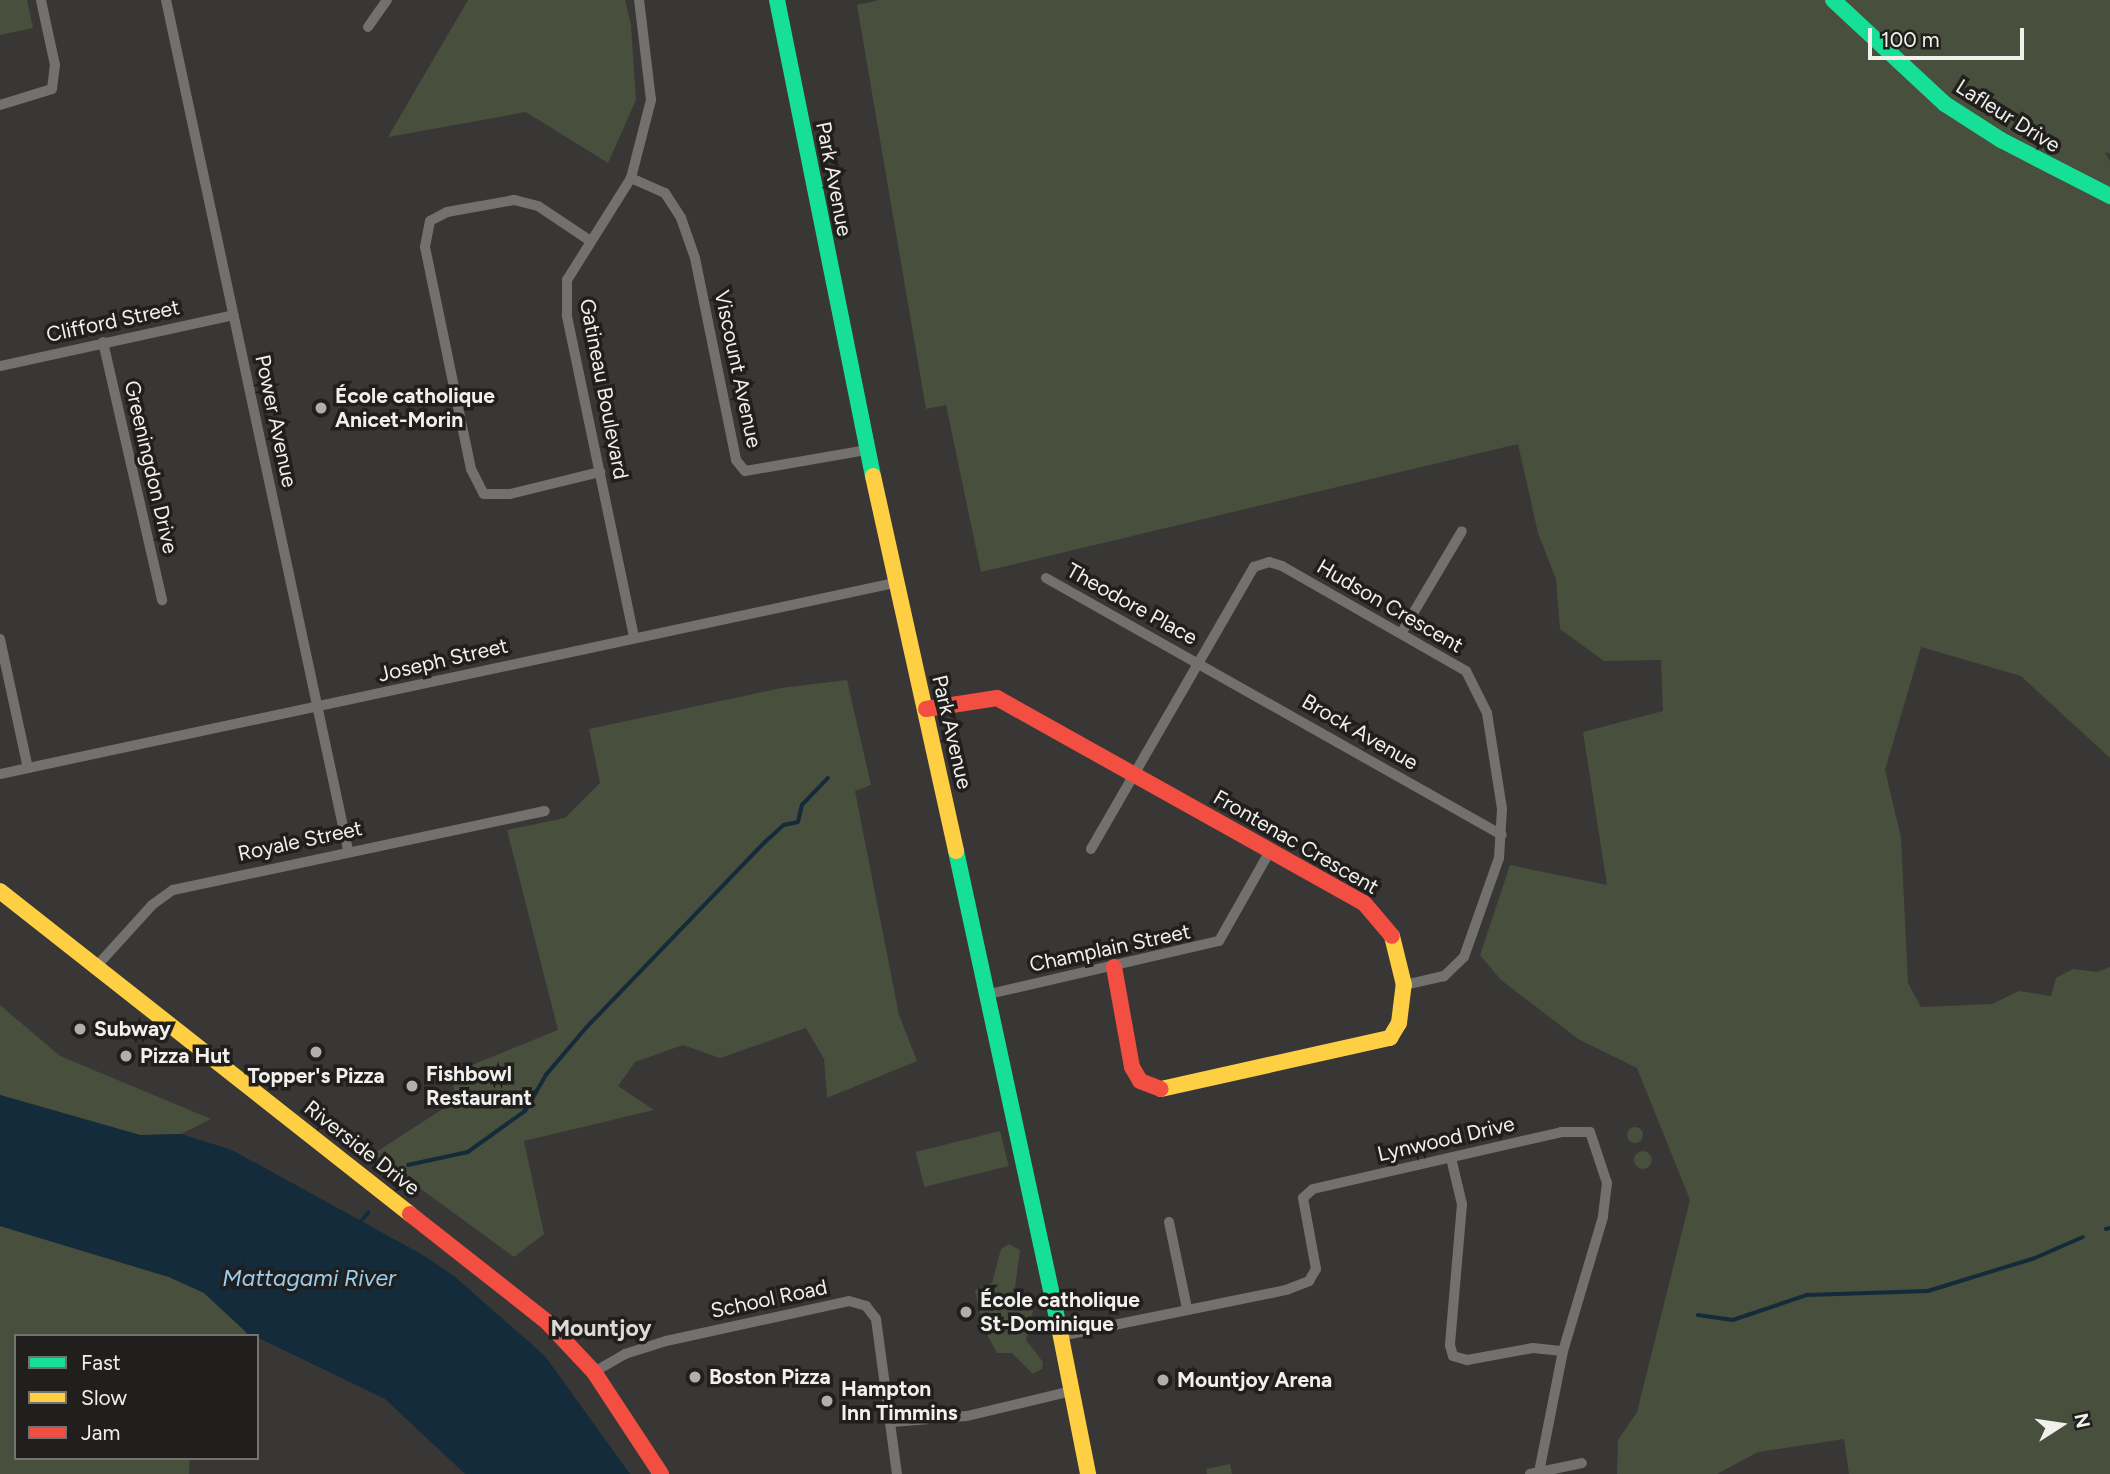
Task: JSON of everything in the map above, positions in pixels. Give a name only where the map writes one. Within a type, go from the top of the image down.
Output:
[{"type":"street","points":[[0,105],[52,89],[55,65],[41,0]]},
{"type":"street","name":"Power Avenue","points":[[166,0],[348,850]]},
{"type":"street","points":[[368,27],[387,0]]},
{"type":"street","name":"Gatineau Boulevard","points":[[634,637],[567,315],[567,279],[589,240],[631,178],[651,100],[639,0]]},
{"type":"street","name":"Park Avenue","points":[[777,0],[895,583],[926,709],[989,994],[1088,1474]]},
{"type":"street","name":"Lafleur Drive","points":[[1833,0],[1945,104],[2001,141],[2110,196]]},
{"type":"street","name":"Viscount Avenue","points":[[631,178],[665,193],[681,218],[695,258],[736,460],[746,471],[867,450]]},
{"type":"street","points":[[589,240],[538,206],[514,200],[447,212],[430,221],[425,247],[471,469],[484,494],[510,494],[600,472]]},
{"type":"street","name":"Clifford Street","points":[[0,366],[234,315]]},
{"type":"street","name":"Greeningdon Drive","points":[[103,342],[162,600]]},
{"type":"street","points":[[1402,632],[1462,531]]},
{"type":"street","name":"Hudson Crescent","points":[[1091,849],[1254,567],[1269,562],[1402,632],[1465,671],[1476,685],[1487,713],[1499,781],[1502,835],[1499,858],[1464,957],[1444,975],[1404,985]]},
{"type":"street","name":"Theodore Place","points":[[1046,578],[1200,663]]},
{"type":"street","name":"Joseph Street","points":[[0,774],[895,583]]},
{"type":"street","points":[[0,639],[28,768]]},
{"type":"street","name":"Brock Avenue","points":[[1200,663],[1502,835]]},
{"type":"street","name":"Frontenac Crescent","points":[[926,709],[997,698],[1136,773],[1380,915],[1391,933],[1404,985],[1399,1023],[1390,1038],[1160,1088],[1140,1081],[1132,1067],[1114,967]]},
{"type":"street","name":"Royale Street","points":[[94,969],[152,905],[173,890],[348,850],[545,811]]},
{"type":"street","name":"Champlain Street","points":[[989,994],[1219,941],[1270,852]]},
{"type":"street","name":"Riverside Drive","points":[[0,891],[94,969],[547,1322],[594,1372],[661,1474]]},
{"type":"street","name":"Lynwood Drive","points":[[1060,1336],[1187,1308],[1286,1290],[1309,1280],[1316,1269],[1303,1198],[1313,1189],[1561,1132],[1590,1132],[1597,1140],[1606,1183],[1603,1217],[1563,1351],[1535,1473]]},
{"type":"street","points":[[1451,1158],[1462,1204],[1450,1345],[1453,1356],[1467,1360],[1533,1348],[1563,1351]]},
{"type":"street","points":[[1170,1222],[1187,1308]]},
{"type":"street","name":"School Road","points":[[594,1372],[625,1354],[666,1341],[849,1301],[866,1306],[876,1319],[897,1474]]},
{"type":"street","points":[[892,1422],[967,1416],[1072,1391]]},
{"type":"street","points":[[1535,1473],[1582,1463]]},
{"type":"green space","points":[[0,0],[27,0],[33,28],[0,35]]},
{"type":"green space","points":[[468,0],[625,0],[631,25],[636,100],[608,163],[526,112],[388,137]]},
{"type":"green space","points":[[879,0],[2110,0],[2110,154],[2105,152],[2110,161],[2110,758],[2021,676],[1921,647],[1885,770],[1901,838],[1908,983],[1921,1007],[1992,1004],[2019,991],[2051,996],[2056,978],[2073,969],[2097,972],[2110,967],[2110,1474],[1849,1474],[1844,1439],[1758,1452],[1717,1474],[1617,1474],[1618,1440],[1637,1412],[1690,1200],[1637,1068],[1578,1039],[1501,980],[1480,955],[1510,865],[1607,885],[1583,732],[1663,711],[1661,660],[1604,661],[1560,629],[1556,579],[1538,533],[1518,444],[981,572],[946,405],[926,409],[857,5]]},
{"type":"green space","points":[[847,680],[871,785],[855,791],[899,1015],[917,1061],[827,1098],[824,1059],[806,1028],[720,1058],[683,1045],[635,1062],[618,1086],[654,1110],[524,1141],[544,1234],[514,1257],[373,1154],[455,1101],[452,1073],[558,1030],[507,830],[565,818],[600,783],[589,729],[781,688]]},
{"type":"green space","points":[[0,1005],[60,1056],[211,1119],[181,1134],[140,1135],[0,1095]]},
{"type":"green space","points":[[1632,1127],[1638,1127],[1643,1135],[1641,1141],[1632,1143],[1627,1138],[1627,1132]]},
{"type":"green space","points":[[1000,1131],[1009,1166],[924,1187],[916,1152]]},
{"type":"green space","points":[[1643,1151],[1649,1154],[1652,1160],[1649,1166],[1643,1169],[1637,1166],[1634,1160],[1637,1154]]},
{"type":"green space","points":[[0,1226],[169,1277],[204,1293],[246,1332],[14,1334],[14,1460],[190,1460],[189,1474],[0,1474]]},
{"type":"green space","points":[[1009,1244],[1020,1250],[1015,1287],[1033,1311],[1026,1340],[1043,1362],[1042,1369],[1033,1374],[1012,1353],[997,1353],[983,1327],[975,1290],[992,1283],[1001,1249]]},
{"type":"green space","points":[[1230,1464],[1232,1474],[1207,1474],[1206,1469]]},
{"type":"water","name":"Mattagami River","points":[[0,1095],[140,1135],[181,1134],[232,1150],[423,1255],[454,1276],[545,1356],[630,1474],[465,1474],[385,1399],[259,1338],[259,1334],[246,1332],[204,1293],[169,1277],[0,1226]]},
{"type":"waterway","points":[[408,1165],[468,1152],[525,1111],[546,1075],[586,1028],[765,842],[784,825],[798,822],[802,805],[828,778]]},
{"type":"waterway","points":[[358,1225],[368,1213]]},
{"type":"waterway","points":[[2106,1229],[2110,1228]]},
{"type":"waterway","points":[[1698,1315],[1733,1320],[1807,1295],[1928,1291],[2035,1258],[2083,1237]]},
{"type":"traffic: fast","points":[[777,0],[873,476]]},
{"type":"traffic: fast","points":[[1833,0],[1945,104],[2001,140],[2110,196]]},
{"type":"traffic: fast","points":[[956,851],[1058,1322]]},
{"type":"traffic: slow","points":[[873,476],[956,851]]},
{"type":"traffic: slow","points":[[0,891],[410,1214]]},
{"type":"traffic: slow","points":[[1161,1089],[1390,1038],[1399,1023],[1404,985],[1392,936]]},
{"type":"traffic: slow","points":[[1058,1322],[1088,1474]]},
{"type":"traffic: jam","points":[[926,709],[997,698],[1364,903],[1392,936]]},
{"type":"traffic: jam","points":[[1114,967],[1132,1067],[1140,1081],[1161,1089]]},
{"type":"traffic: jam","points":[[410,1214],[547,1322],[594,1372],[661,1474]]},
{"type":"place","name":"École catholique Anicet-Morin","points":[[321,408]]},
{"type":"place","name":"Subway","points":[[80,1029]]},
{"type":"place","name":"Topper's Pizza","points":[[316,1052]]},
{"type":"place","name":"Pizza Hut","points":[[126,1056]]},
{"type":"place","name":"Fishbowl Restaurant","points":[[412,1086]]},
{"type":"place","name":"École catholique St-Dominique","points":[[966,1312]]},
{"type":"place","name":"Boston Pizza","points":[[695,1377]]},
{"type":"place","name":"Mountjoy Arena","points":[[1163,1380]]},
{"type":"place","name":"Hampton Inn Timmins","points":[[827,1401]]},
{"type":"district","name":"Mountjoy","points":[[601,1328]]}]
